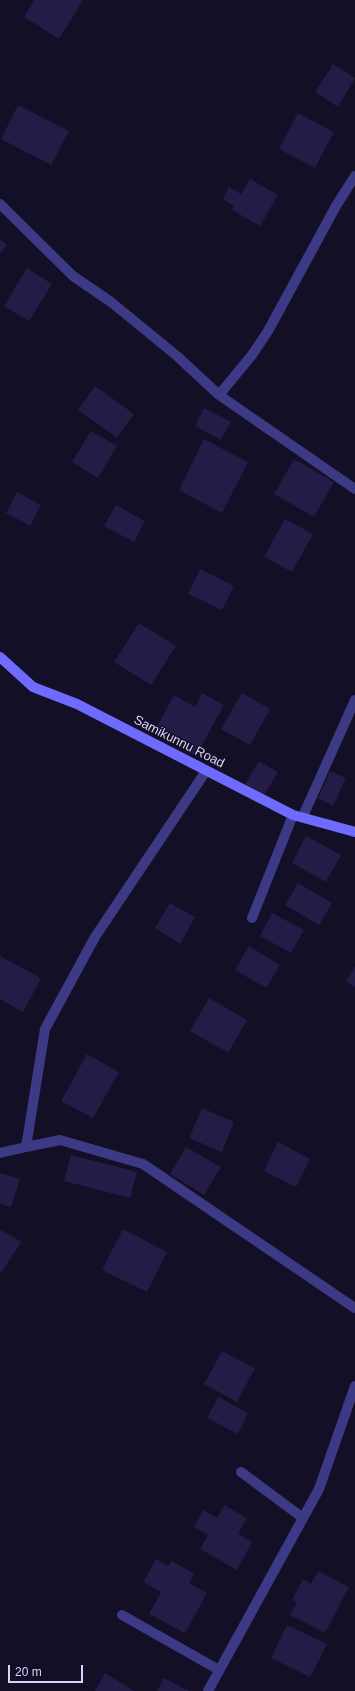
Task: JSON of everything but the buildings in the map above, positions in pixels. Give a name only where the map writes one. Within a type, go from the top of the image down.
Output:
[{"type":"main road","name":"Samikunnu Road","points":[[0,657],[33,687],[77,704],[206,771],[298,816],[355,832]]},
{"type":"street","points":[[219,395],[252,355],[268,331],[336,206],[355,176]]},
{"type":"street","points":[[0,204],[73,276],[111,302],[177,356],[219,395],[355,489]]},
{"type":"street","points":[[252,918],[298,816],[355,700]]},
{"type":"street","points":[[26,1147],[45,1028],[94,937],[206,771]]},
{"type":"street","points":[[0,1153],[60,1140],[144,1164],[355,1308]]},
{"type":"street","points":[[208,1691],[319,1489],[355,1386]]},
{"type":"street","points":[[242,1472],[303,1518]]},
{"type":"street","points":[[122,1615],[219,1670]]}]
